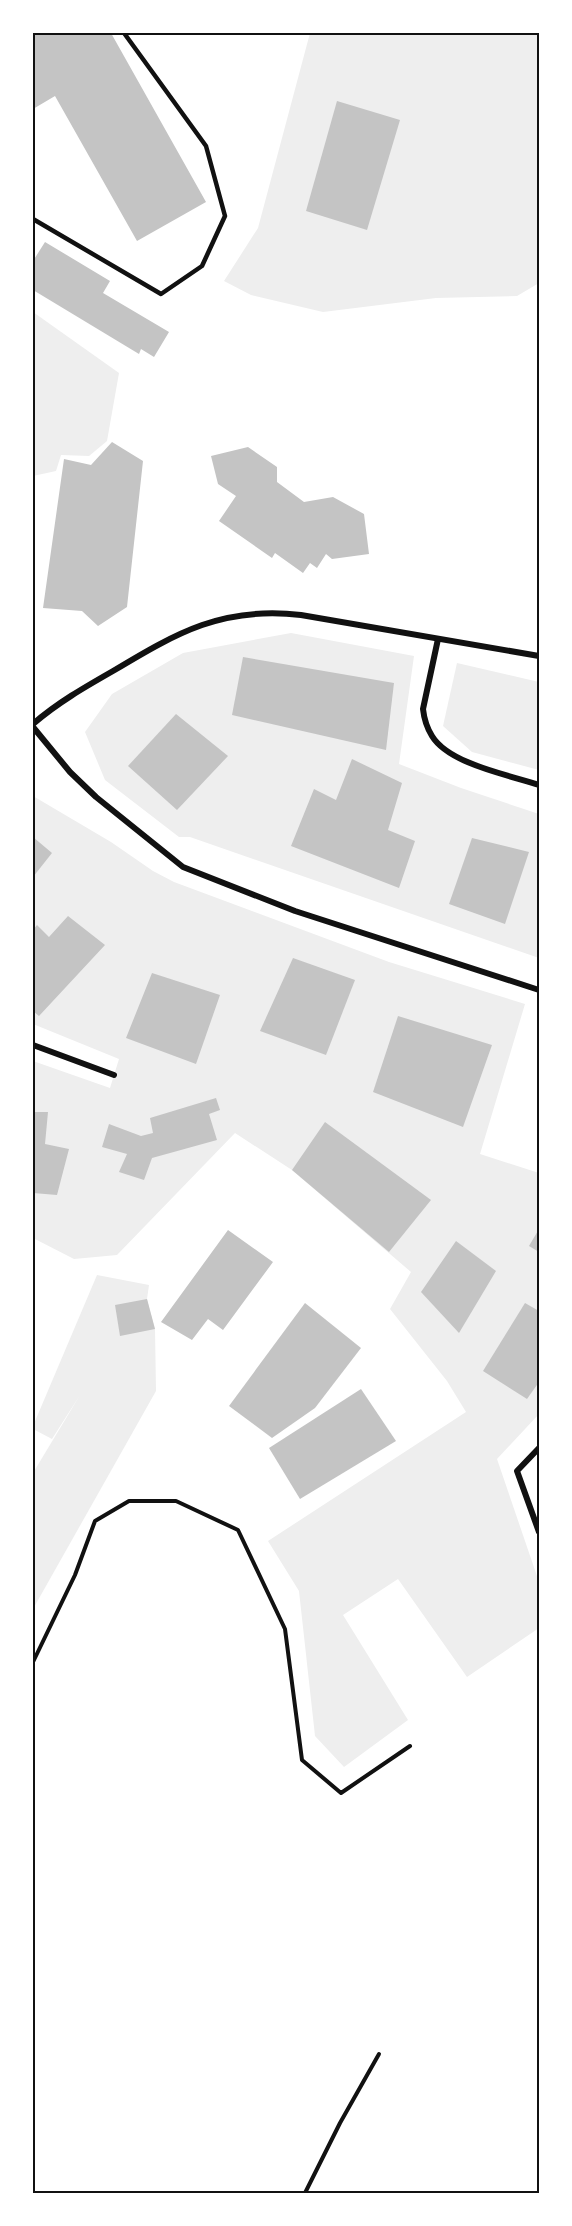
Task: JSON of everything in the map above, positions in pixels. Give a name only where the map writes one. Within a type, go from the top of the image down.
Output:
[{"type":"street","points":[[539,656],[288,614],[222,618],[196,626],[158,644],[72,695],[33,726],[65,766],[96,797],[183,867],[295,911],[539,990]]},
{"type":"street","points":[[438,639],[423,709],[432,737],[462,759],[539,784]]},
{"type":"street","points":[[33,1045],[114,1075]]},
{"type":"street","points":[[539,1448],[517,1470],[539,1532]]},
{"type":"lane","points":[[33,219],[161,294],[202,267],[225,216],[206,146],[124,33]]},
{"type":"path","points":[[33,1662],[75,1575],[95,1521],[129,1501],[176,1501],[238,1530],[285,1629],[302,1760],[341,1793],[410,1746]]},
{"type":"path","points":[[306,2193],[340,2123],[379,2054]]},
{"type":"shaded area","points":[[310,33],[539,33],[539,283],[517,296],[436,298],[323,312],[251,295],[224,281],[258,228]]},
{"type":"shaded area","points":[[33,312],[119,373],[107,441],[89,456],[61,455],[56,471],[33,476]]},
{"type":"shaded area","points":[[291,633],[414,656],[399,764],[539,814],[539,958],[190,837],[179,837],[105,780],[85,732],[112,694],[183,653]]},
{"type":"shaded area","points":[[457,663],[539,682],[539,770],[472,752],[443,726]]},
{"type":"shaded area","points":[[33,796],[174,882],[389,962],[525,1004],[480,1154],[539,1173],[539,1414],[497,1459],[539,1582],[539,1628],[467,1677],[398,1579],[343,1615],[408,1720],[344,1767],[315,1736],[299,1591],[268,1541],[466,1412],[447,1381],[390,1309],[411,1272],[292,1170],[235,1133],[117,1255],[74,1259],[33,1238],[33,1061],[110,1088],[119,1059],[33,1024]]},
{"type":"shaded area","points":[[97,1275],[149,1285],[147,1299],[155,1329],[156,1391],[33,1609],[33,1473],[80,1395],[52,1439],[33,1429],[33,1426]]},
{"type":"building","points":[[33,33],[111,33],[206,202],[137,241],[55,96],[33,109]]},
{"type":"building","points":[[337,101],[400,120],[367,230],[306,211]]},
{"type":"building","points":[[45,242],[110,281],[103,293],[169,332],[154,357],[141,349],[139,354],[33,290],[33,261]]},
{"type":"building","points":[[112,442],[143,461],[127,607],[98,626],[82,611],[43,608],[64,459],[91,465]]},
{"type":"building","points":[[248,447],[277,467],[277,482],[304,502],[333,497],[364,514],[369,554],[332,559],[326,554],[317,568],[310,563],[303,573],[275,553],[272,558],[219,521],[236,496],[218,484],[211,456]]},
{"type":"building","points":[[243,657],[394,683],[386,750],[232,715]]},
{"type":"building","points":[[176,714],[228,756],[177,810],[128,766]]},
{"type":"building","points":[[352,759],[402,783],[388,830],[415,841],[399,888],[291,846],[314,789],[336,800]]},
{"type":"building","points":[[33,837],[52,853],[33,877]]},
{"type":"building","points":[[472,838],[529,852],[505,924],[449,904]]},
{"type":"building","points":[[68,916],[105,945],[39,1016],[33,1011],[33,930],[37,925],[49,937]]},
{"type":"building","points":[[293,958],[355,980],[326,1055],[260,1031]]},
{"type":"building","points":[[152,973],[220,995],[196,1064],[126,1038]]},
{"type":"building","points":[[398,1016],[492,1045],[463,1127],[373,1092]]},
{"type":"building","points":[[216,1098],[220,1110],[209,1114],[217,1140],[152,1158],[144,1180],[119,1172],[127,1154],[102,1147],[109,1124],[141,1136],[153,1133],[150,1118]]},
{"type":"building","points":[[33,1112],[48,1112],[45,1144],[69,1149],[57,1195],[33,1193]]},
{"type":"building","points":[[325,1122],[431,1200],[389,1252],[292,1170]]},
{"type":"building","points":[[539,1229],[539,1252],[529,1246]]},
{"type":"building","points":[[228,1230],[273,1262],[223,1330],[208,1319],[192,1340],[161,1322]]},
{"type":"building","points":[[456,1241],[496,1271],[459,1333],[421,1292]]},
{"type":"building","points":[[147,1299],[155,1329],[120,1336],[115,1305]]},
{"type":"building","points":[[305,1303],[361,1348],[315,1408],[272,1438],[229,1406]]},
{"type":"building","points":[[525,1303],[539,1311],[539,1382],[527,1399],[483,1371]]},
{"type":"building","points":[[361,1389],[396,1441],[300,1499],[269,1448]]}]
